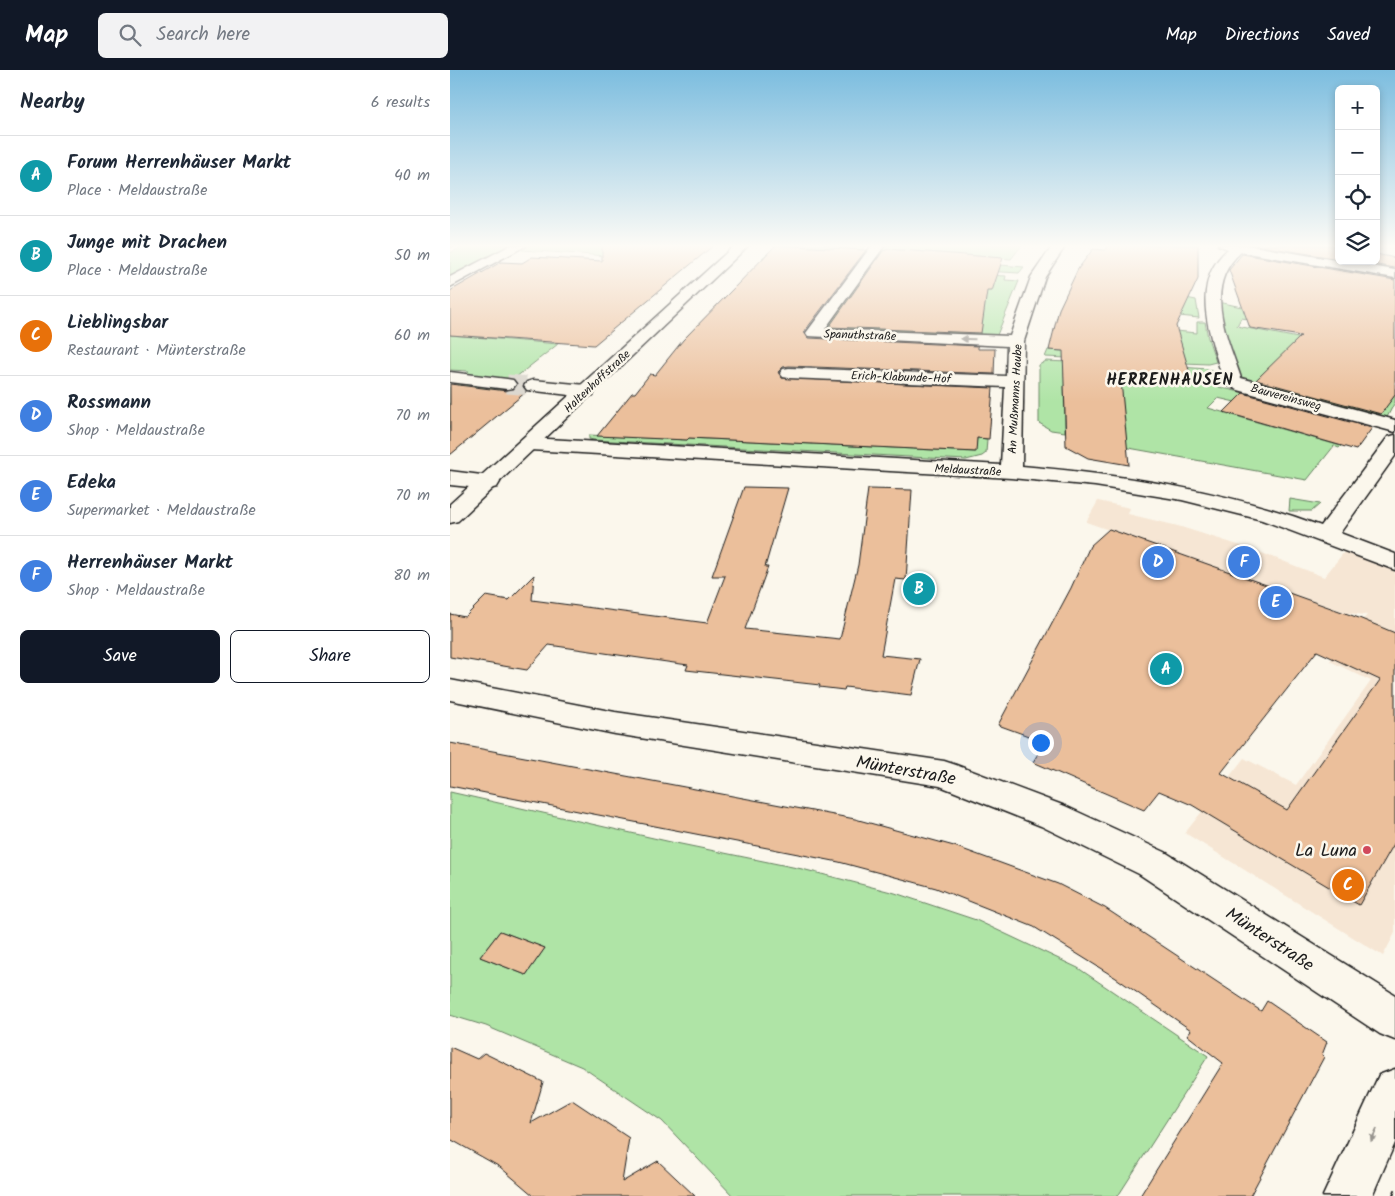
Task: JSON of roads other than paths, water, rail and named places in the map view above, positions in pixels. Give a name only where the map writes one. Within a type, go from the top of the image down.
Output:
[{"type":"street","name":"Haltenhoffstraße","points":[[450,516],[530,444],[685,298]]},
{"type":"street","name":"Spanuthstraße","points":[[839,298],[814,333],[1016,342]]},
{"type":"street","name":"An Mußmanns Haube","points":[[1011,472],[1016,342],[1031,298]]},
{"type":"street","name":"Bauvereinsweg","points":[[1212,298],[1212,305],[1233,381],[1244,386],[1395,426]]},
{"type":"street","name":"Erich-Klabunde-Hof","points":[[788,373],[1014,382]]},
{"type":"street","points":[[450,377],[507,384]]},
{"type":"street","points":[[533,386],[586,391]]},
{"type":"street","points":[[1326,536],[1395,441]]},
{"type":"street","name":"Meldaustraße","points":[[530,444],[1011,472],[1095,479],[1182,493],[1270,515],[1395,563]]},
{"type":"street","points":[[450,478],[488,482]]},
{"type":"street","name":"Münterstraße","points":[[450,690],[615,723],[944,774],[966,781],[1053,816],[1152,863],[1395,1019]]},
{"type":"street","points":[[1347,1196],[1395,1091]]},
{"type":"tunnel","points":[[507,384],[533,386]]},
{"type":"tram line","points":[[1393,1196],[1395,1190]]},
{"type":"place","name":"Rossmann","points":[[1158,562]]},
{"type":"place","name":"Herrenhäuser Markt","points":[[1244,562]]},
{"type":"place","name":"Junge mit Drachen","points":[[919,589]]},
{"type":"place","name":"Edeka","points":[[1276,602]]},
{"type":"place","name":"Forum Herrenhäuser Markt","points":[[1166,669]]},
{"type":"place","name":"La Luna","points":[[1367,850]]},
{"type":"place","name":"Lieblingsbar","points":[[1348,885]]},
{"type":"district","name":"HERRENHAUSEN","points":[[1170,379]]}]
